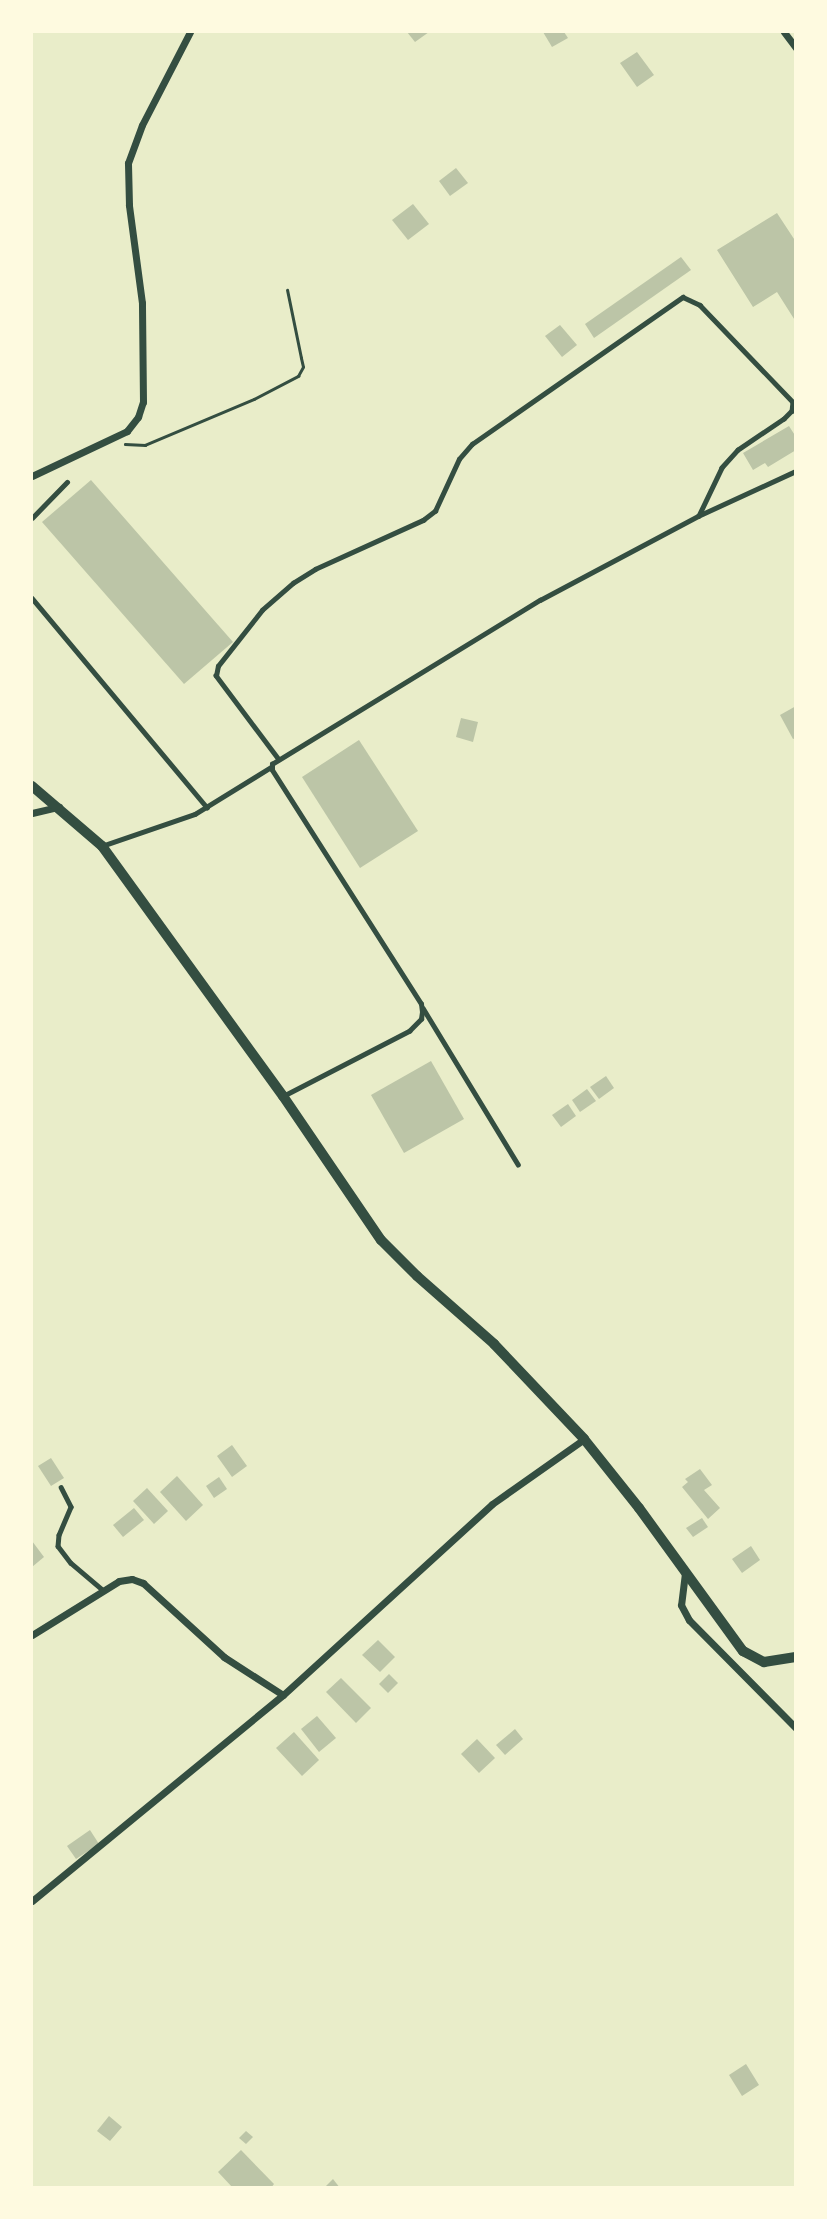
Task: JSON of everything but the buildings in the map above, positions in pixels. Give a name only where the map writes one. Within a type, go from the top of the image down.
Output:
[{"type":"street","points":[[32,476],[134,424],[143,402],[142,303],[129,205],[128,163],[142,125],[190,32]]},
{"type":"street","points":[[784,32],[796,48]]},
{"type":"street","points":[[32,786],[60,807],[102,846],[283,1096],[381,1240],[417,1276],[494,1344],[584,1440],[639,1508],[743,1651],[764,1662],[788,1661],[796,1657]]},
{"type":"street","points":[[32,813],[60,807]]},
{"type":"street","points":[[32,1901],[283,1695],[492,1504],[584,1440]]},
{"type":"street","points":[[685,1573],[681,1605],[689,1620],[796,1728]]},
{"type":"street","points":[[32,1635],[119,1581],[132,1579],[143,1583],[224,1657],[283,1695]]},
{"type":"lane","points":[[278,759],[216,676],[218,666],[262,610],[293,583],[315,569],[424,520],[435,511],[459,459],[472,444],[684,297],[700,305],[793,402],[792,411],[785,419],[738,450],[722,468],[698,516]]},
{"type":"lane","points":[[102,846],[150,832],[207,807],[271,767],[278,759],[540,600],[698,516],[796,471]]},
{"type":"lane","points":[[32,519],[67,482]]},
{"type":"lane","points":[[32,598],[207,807]]},
{"type":"lane","points":[[271,767],[421,1004],[518,1164]]},
{"type":"lane","points":[[283,1096],[409,1031],[421,1019],[421,1004]]},
{"type":"lane","points":[[61,1487],[71,1507],[59,1535],[58,1546],[71,1563],[104,1591]]},
{"type":"path","points":[[105,441],[145,445],[254,399],[298,376],[303,367],[302,358],[287,290]]}]
